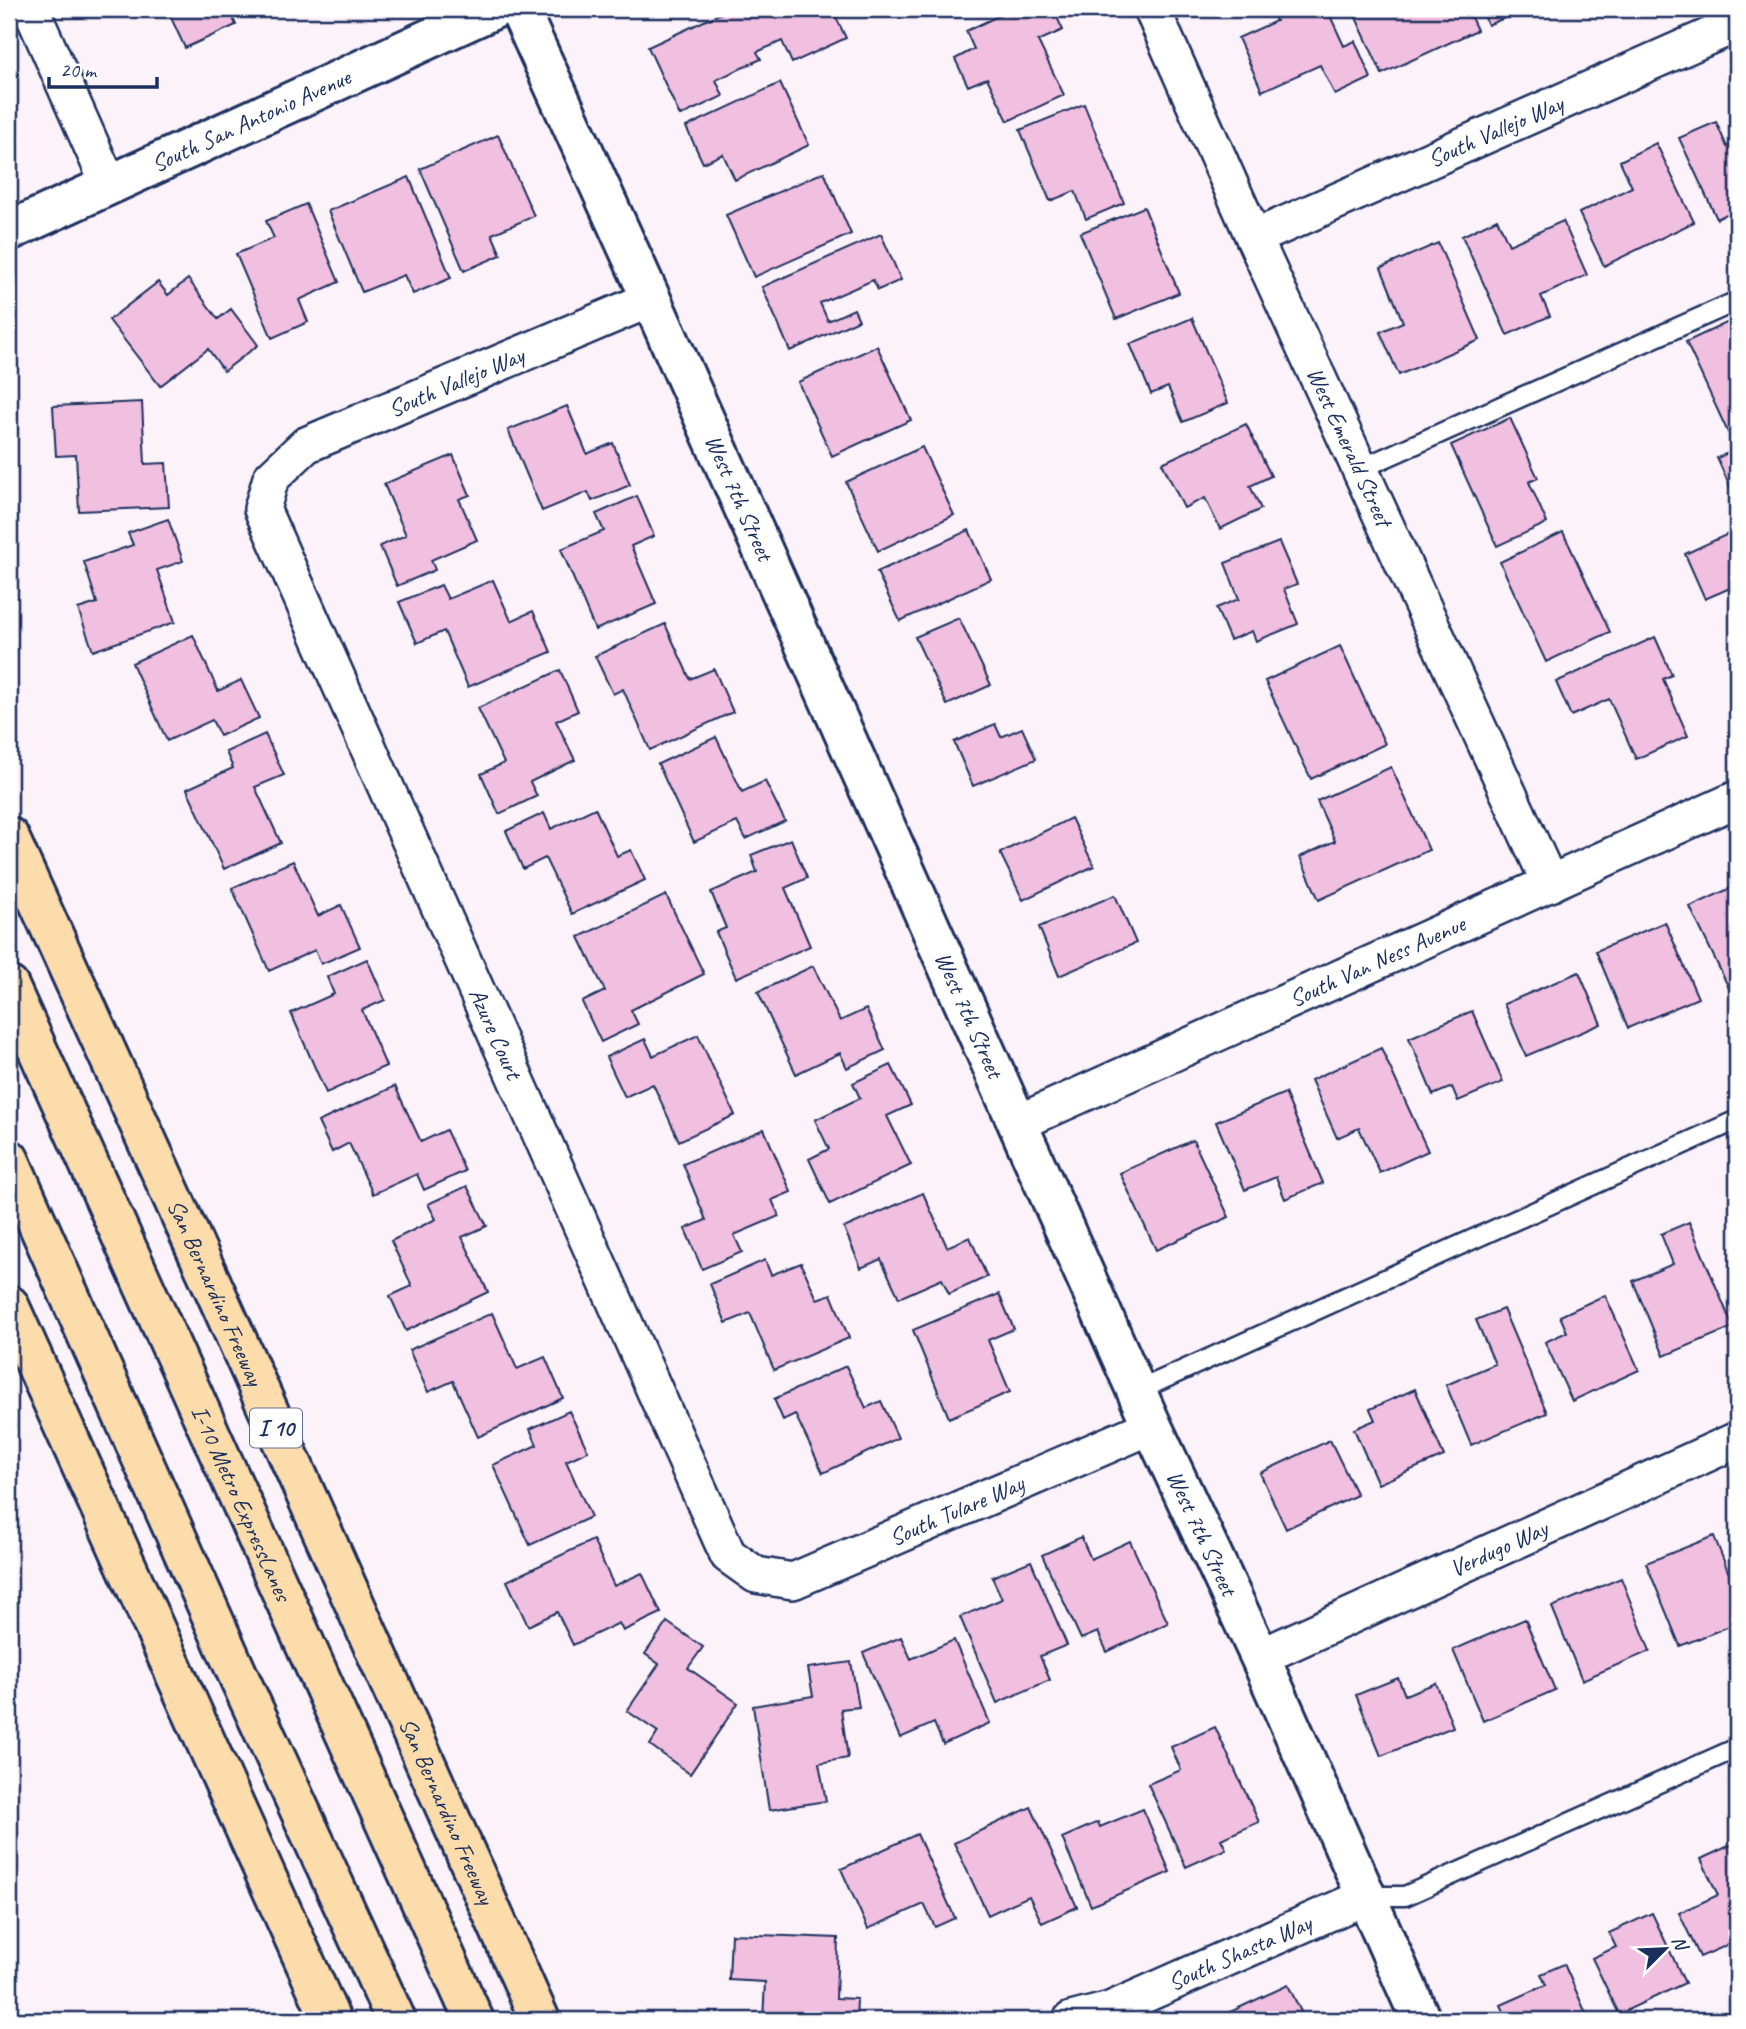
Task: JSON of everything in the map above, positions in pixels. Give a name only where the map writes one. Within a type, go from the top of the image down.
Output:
[{"type":"highway","name":"San Bernardino Freeway","points":[[9,837],[221,1304],[540,2020]]},
{"type":"highway","name":"I-10 Metro ExpressLanes","points":[[9,986],[474,2020]]},
{"type":"highway","points":[[9,1159],[232,1661],[396,2020]]},
{"type":"highway","points":[[9,1305],[331,2020]]},
{"type":"street","points":[[31,9],[109,185]]},
{"type":"street","name":"South San Antonio Avenue","points":[[9,231],[494,9]]},
{"type":"street","name":"West 7th Street","points":[[519,9],[651,299],[1152,1426],[1260,1657],[1421,2020]]},
{"type":"street","name":"West Emerald Street","points":[[1155,10],[1254,239],[1549,884]]},
{"type":"street","name":"South Vallejo Way","points":[[1254,239],[1737,24]]},
{"type":"street","name":"South Vallejo Way","points":[[271,478],[306,445],[651,299]]},
{"type":"street","name":"Azure Court","points":[[271,478],[262,509],[728,1555],[756,1575]]},
{"type":"street","name":"South Van Ness Avenue","points":[[1018,1123],[1737,799]]},
{"type":"street","name":"South Tulare Way","points":[[756,1575],[793,1581],[1152,1426]]},
{"type":"street","name":"Verdugo Way","points":[[1260,1657],[1737,1440]]},
{"type":"street","name":"South Shasta Way","points":[[1071,2020],[1111,2010],[1367,1896]]},
{"type":"lane","points":[[1360,469],[1737,301]]},
{"type":"lane","points":[[1137,1391],[1737,1120]]},
{"type":"lane","points":[[1367,1896],[1405,1896],[1737,1748]]},
{"type":"building","points":[[167,9],[229,9],[236,25],[185,48]]},
{"type":"building","points":[[730,9],[832,9],[846,38],[792,63],[782,41],[757,52],[761,59],[716,80],[723,96],[680,116],[648,47]]},
{"type":"building","points":[[1013,9],[1053,9],[1063,30],[1038,41],[1064,95],[1008,121],[987,78],[968,86],[955,59],[974,49],[966,31]]},
{"type":"building","points":[[1271,9],[1327,9],[1344,46],[1355,41],[1371,78],[1335,95],[1320,65],[1262,91],[1238,38],[1276,21]]},
{"type":"building","points":[[1352,9],[1467,9],[1477,30],[1382,74]]},
{"type":"building","points":[[1481,9],[1526,9],[1488,25]]},
{"type":"building","points":[[780,83],[809,145],[735,180],[723,154],[703,163],[686,127]]},
{"type":"building","points":[[1084,104],[1124,203],[1086,219],[1075,191],[1050,201],[1020,130]]},
{"type":"building","points":[[1716,122],[1727,147],[1737,142],[1737,209],[1717,219],[1679,138]]},
{"type":"building","points":[[498,135],[534,216],[492,234],[501,255],[464,271],[420,169]]},
{"type":"building","points":[[1656,143],[1694,222],[1604,266],[1579,213],[1632,187],[1620,161]]},
{"type":"building","points":[[824,172],[851,234],[754,277],[726,215]]},
{"type":"building","points":[[409,177],[451,278],[413,294],[404,275],[362,292],[328,211]]},
{"type":"building","points":[[306,204],[339,282],[299,300],[308,322],[272,338],[236,254],[274,238],[266,221]]},
{"type":"building","points":[[1144,207],[1179,293],[1116,319],[1080,233]]},
{"type":"building","points":[[1497,219],[1509,245],[1563,221],[1587,275],[1541,296],[1550,316],[1507,335],[1462,236]]},
{"type":"building","points":[[881,234],[901,280],[878,290],[873,280],[820,303],[828,321],[854,309],[859,320],[790,351],[762,287]]},
{"type":"building","points":[[1438,243],[1480,340],[1399,375],[1380,332],[1403,322],[1381,268]]},
{"type":"building","points":[[188,279],[218,319],[231,309],[258,345],[224,371],[208,349],[160,386],[109,320],[158,282],[168,295]]},
{"type":"building","points":[[1192,318],[1228,403],[1183,422],[1168,387],[1151,394],[1130,344]]},
{"type":"building","points":[[1737,318],[1737,436],[1731,439],[1686,342]]},
{"type":"building","points":[[877,346],[911,420],[832,456],[798,382]]},
{"type":"building","points":[[142,402],[145,464],[166,463],[169,507],[79,511],[76,455],[56,456],[53,406]]},
{"type":"building","points":[[567,406],[587,454],[613,443],[630,485],[592,501],[588,492],[542,511],[508,430]]},
{"type":"building","points":[[1510,418],[1538,478],[1529,482],[1547,523],[1497,546],[1451,445]]},
{"type":"building","points":[[1246,424],[1271,476],[1250,486],[1261,509],[1220,529],[1205,498],[1184,508],[1162,463]]},
{"type":"building","points":[[922,447],[954,515],[878,551],[846,482]]},
{"type":"building","points":[[1737,449],[1737,502],[1717,458]]},
{"type":"building","points":[[453,455],[470,495],[459,499],[477,540],[431,560],[435,570],[397,586],[380,546],[406,535],[384,484]]},
{"type":"building","points":[[637,496],[654,536],[631,546],[656,604],[595,630],[561,549],[604,531],[596,514]]},
{"type":"building","points":[[168,519],[183,561],[157,570],[175,622],[93,651],[78,609],[97,603],[84,562],[133,545],[128,533]]},
{"type":"building","points":[[969,530],[991,579],[900,621],[877,572]]},
{"type":"building","points":[[1563,532],[1610,632],[1546,662],[1500,562]]},
{"type":"building","points":[[1730,533],[1737,549],[1737,585],[1705,599],[1685,554]]},
{"type":"building","points":[[1279,542],[1297,584],[1284,589],[1298,624],[1256,641],[1252,631],[1230,640],[1216,608],[1239,599],[1225,563]]},
{"type":"building","points":[[493,580],[511,621],[533,611],[551,652],[468,687],[444,631],[417,643],[399,602],[441,585],[448,599]]},
{"type":"building","points":[[959,618],[991,685],[947,705],[915,637]]},
{"type":"building","points":[[665,624],[690,679],[714,669],[733,712],[650,750],[623,689],[613,694],[595,656]]},
{"type":"building","points":[[193,635],[218,691],[241,680],[259,718],[220,736],[212,720],[167,741],[132,663]]},
{"type":"building","points":[[1655,637],[1672,675],[1663,679],[1688,736],[1636,759],[1609,699],[1571,716],[1556,682]]},
{"type":"building","points":[[1340,646],[1385,744],[1311,779],[1265,681]]},
{"type":"building","points":[[560,670],[578,711],[556,721],[575,760],[530,782],[537,796],[499,814],[481,774],[504,763],[478,708]]},
{"type":"building","points":[[995,724],[1001,737],[1022,728],[1036,759],[973,786],[954,742]]},
{"type":"building","points":[[265,734],[284,775],[255,787],[281,843],[224,869],[187,789],[233,768],[226,752]]},
{"type":"building","points":[[716,737],[742,792],[765,781],[785,821],[746,839],[737,822],[694,842],[658,764]]},
{"type":"building","points":[[1391,767],[1429,850],[1319,900],[1300,857],[1335,841],[1317,801]]},
{"type":"building","points":[[595,808],[617,856],[631,850],[645,880],[572,914],[545,858],[523,869],[506,831],[544,813],[551,829]]},
{"type":"building","points":[[1071,818],[1094,866],[1023,900],[1000,853]]},
{"type":"building","points":[[791,839],[807,878],[785,888],[810,946],[736,978],[716,932],[726,928],[711,892],[757,872],[751,855]]},
{"type":"building","points":[[293,861],[318,916],[341,905],[360,947],[321,964],[315,950],[269,971],[232,888]]},
{"type":"building","points":[[1737,885],[1737,1005],[1690,907]]},
{"type":"building","points":[[666,895],[704,974],[631,1010],[638,1024],[601,1042],[582,1002],[605,991],[579,937]]},
{"type":"building","points":[[1115,895],[1136,943],[1059,976],[1039,927]]},
{"type":"building","points":[[1665,922],[1698,998],[1628,1028],[1596,951]]},
{"type":"building","points":[[367,959],[385,1000],[362,1010],[386,1066],[326,1093],[291,1013],[334,994],[327,977]]},
{"type":"building","points":[[813,966],[840,1021],[866,1009],[885,1050],[847,1068],[840,1053],[796,1074],[758,992]]},
{"type":"building","points":[[1579,972],[1601,1024],[1526,1056],[1504,1004]]},
{"type":"building","points":[[1472,1011],[1503,1082],[1458,1101],[1452,1087],[1433,1095],[1409,1038]]},
{"type":"building","points":[[698,1035],[735,1115],[679,1141],[653,1084],[625,1097],[606,1057],[645,1039],[653,1056]]},
{"type":"building","points":[[1381,1048],[1428,1151],[1380,1173],[1359,1128],[1337,1138],[1311,1080]]},
{"type":"building","points":[[891,1065],[911,1105],[887,1116],[911,1165],[830,1204],[809,1159],[829,1149],[815,1120],[860,1098],[853,1083]]},
{"type":"building","points":[[395,1086],[421,1142],[446,1130],[465,1171],[424,1190],[417,1174],[373,1194],[349,1143],[332,1152],[318,1122]]},
{"type":"building","points":[[1285,1093],[1323,1183],[1285,1199],[1276,1177],[1245,1190],[1216,1122]]},
{"type":"building","points":[[764,1129],[791,1192],[772,1200],[779,1216],[734,1235],[742,1252],[702,1269],[685,1229],[706,1220],[683,1164]]},
{"type":"building","points":[[1193,1140],[1229,1217],[1156,1250],[1120,1173]]},
{"type":"building","points":[[467,1186],[487,1226],[462,1237],[488,1292],[406,1331],[390,1296],[412,1286],[391,1241],[436,1219],[428,1204]]},
{"type":"building","points":[[923,1193],[947,1247],[970,1237],[987,1277],[949,1294],[942,1279],[899,1298],[881,1259],[861,1268],[844,1228]]},
{"type":"building","points":[[1689,1222],[1733,1327],[1664,1356],[1633,1281],[1673,1264],[1661,1234]]},
{"type":"building","points":[[765,1260],[771,1275],[801,1263],[817,1299],[831,1294],[849,1338],[774,1370],[750,1313],[726,1323],[710,1284]]},
{"type":"building","points":[[999,1294],[1014,1329],[988,1340],[1010,1392],[949,1418],[913,1330]]},
{"type":"building","points":[[1605,1295],[1639,1370],[1572,1401],[1545,1342],[1567,1332],[1560,1316]]},
{"type":"building","points":[[1503,1309],[1547,1413],[1471,1445],[1446,1385],[1495,1364],[1476,1320]]},
{"type":"building","points":[[492,1313],[517,1369],[545,1357],[563,1398],[478,1437],[453,1381],[428,1392],[409,1350]]},
{"type":"building","points":[[846,1366],[866,1408],[881,1401],[898,1438],[823,1473],[795,1414],[783,1420],[774,1399]]},
{"type":"building","points":[[1415,1389],[1444,1456],[1378,1484],[1354,1429],[1375,1420],[1370,1409]]},
{"type":"building","points":[[569,1411],[588,1451],[566,1461],[591,1517],[530,1545],[493,1465],[537,1445],[530,1429]]},
{"type":"building","points":[[1330,1440],[1357,1495],[1286,1529],[1260,1473]]},
{"type":"building","points":[[1714,1536],[1737,1594],[1737,1623],[1680,1646],[1646,1563]]},
{"type":"building","points":[[1081,1537],[1091,1559],[1130,1541],[1168,1623],[1107,1652],[1098,1632],[1081,1639],[1042,1555]]},
{"type":"building","points":[[593,1540],[614,1586],[642,1573],[661,1613],[623,1631],[619,1623],[573,1645],[557,1612],[528,1626],[507,1581]]},
{"type":"building","points":[[1031,1561],[1067,1645],[1040,1656],[1050,1680],[997,1703],[960,1617],[1002,1599],[992,1577]]},
{"type":"building","points":[[1621,1578],[1650,1651],[1582,1680],[1552,1607]]},
{"type":"building","points":[[1525,1619],[1555,1690],[1483,1721],[1453,1650]]},
{"type":"building","points":[[667,1622],[703,1647],[688,1668],[738,1703],[690,1774],[650,1745],[658,1732],[627,1711],[659,1664],[645,1654]]},
{"type":"building","points":[[901,1637],[911,1659],[954,1640],[990,1723],[943,1744],[934,1723],[900,1738],[863,1653]]},
{"type":"building","points":[[851,1662],[859,1707],[841,1709],[848,1758],[819,1763],[826,1801],[769,1810],[753,1706],[813,1696],[808,1668]]},
{"type":"building","points":[[1398,1678],[1405,1695],[1436,1683],[1453,1727],[1381,1756],[1356,1695]]},
{"type":"building","points":[[1215,1727],[1259,1822],[1221,1839],[1226,1849],[1186,1867],[1148,1784],[1181,1770],[1171,1747]]},
{"type":"building","points":[[1031,1807],[1077,1907],[1042,1923],[1029,1896],[988,1915],[954,1843]]},
{"type":"building","points":[[1143,1809],[1170,1872],[1091,1906],[1062,1838],[1098,1822],[1100,1827]]},
{"type":"building","points":[[917,1834],[955,1918],[935,1927],[924,1904],[868,1929],[841,1869]]},
{"type":"building","points":[[1737,1842],[1737,1960],[1730,1944],[1700,1957],[1679,1913],[1718,1895],[1701,1859]]},
{"type":"building","points":[[1652,1913],[1685,1983],[1619,2014],[1592,1958],[1616,1947],[1609,1933]]},
{"type":"building","points":[[731,1934],[838,1938],[836,1998],[857,1999],[856,2020],[763,2020],[765,1982],[729,1980]]},
{"type":"building","points":[[1564,1964],[1589,2020],[1508,2020],[1501,2005],[1546,1985],[1541,1974]]},
{"type":"building","points":[[1288,1985],[1305,2020],[1215,2019]]}]
